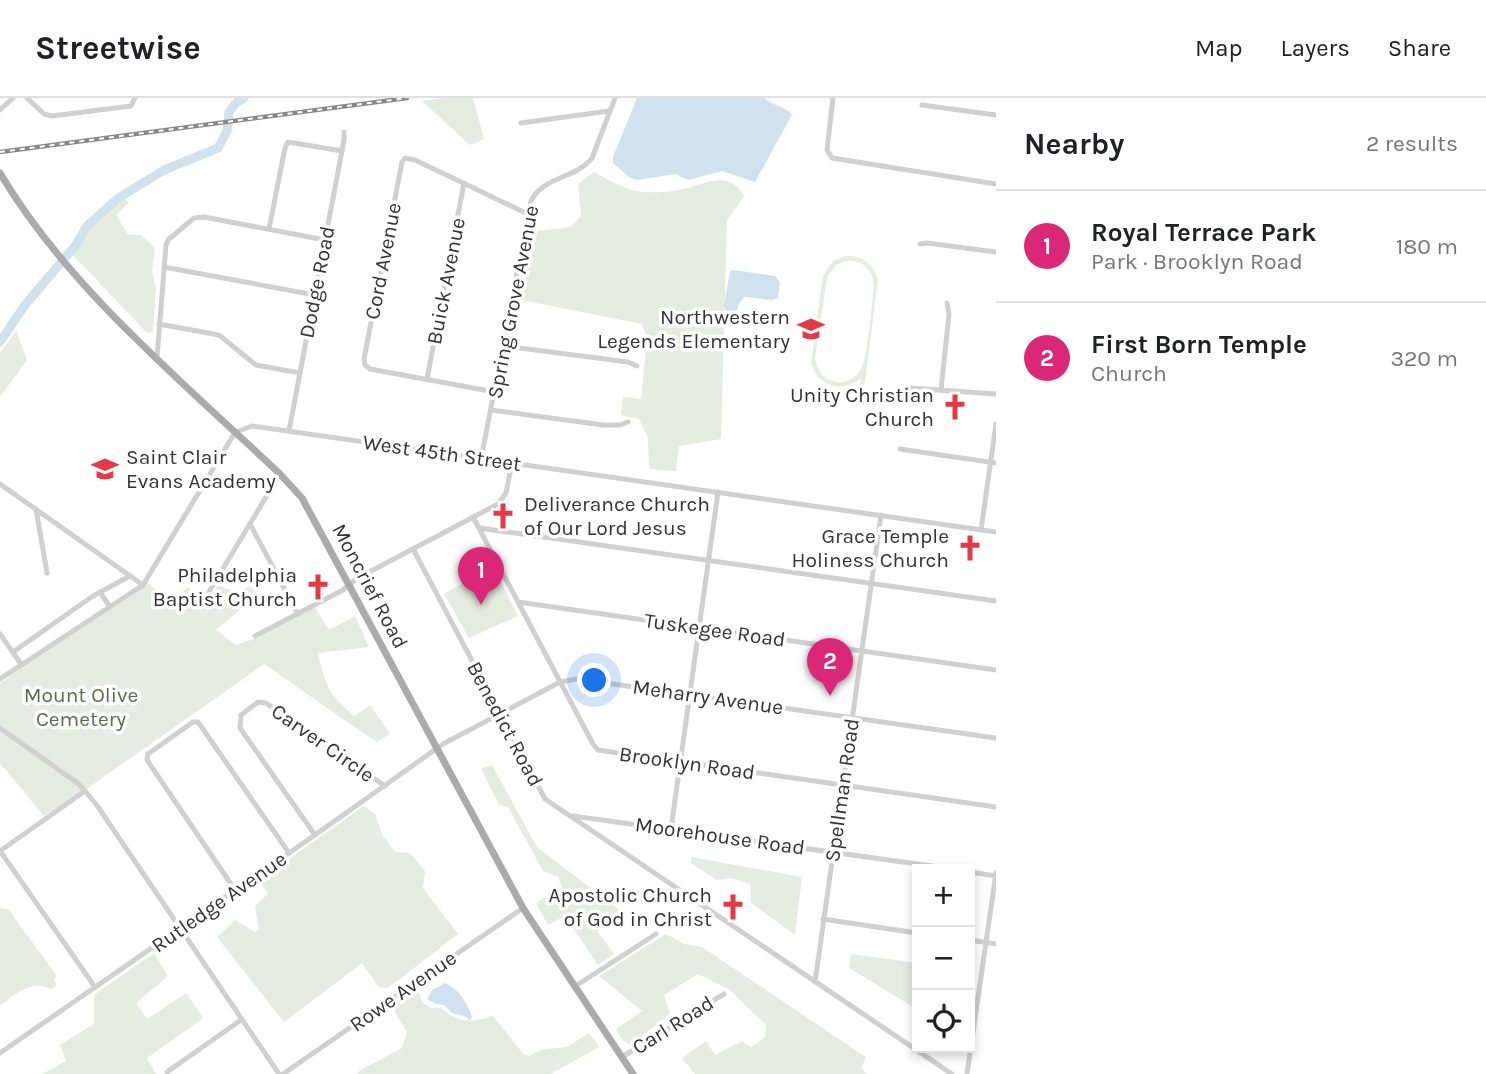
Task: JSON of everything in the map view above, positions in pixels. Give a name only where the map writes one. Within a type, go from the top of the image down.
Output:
[{"type":"main road","name":"Moncrief Road","points":[[0,173],[31,220],[71,268],[157,357],[302,498],[523,908],[633,1074]]},
{"type":"street","points":[[0,110],[13,98]]},
{"type":"street","points":[[27,98],[44,114],[52,117],[132,105],[135,98]]},
{"type":"street","points":[[33,104],[40,98]]},
{"type":"street","name":"Spring Grove Avenue","points":[[481,459],[528,214],[536,191],[544,184],[586,166],[592,158],[615,98]]},
{"type":"street","points":[[834,98],[827,150],[829,156],[836,160],[996,184]]},
{"type":"street","points":[[922,105],[996,115]]},
{"type":"street","points":[[521,123],[609,111]]},
{"type":"street","name":"Dodge Road","points":[[289,431],[344,132]]},
{"type":"street","points":[[270,229],[288,142],[342,151]]},
{"type":"street","name":"Cord Avenue","points":[[427,379],[370,369],[365,365],[395,194],[405,158],[464,183]]},
{"type":"street","points":[[464,183],[528,214]]},
{"type":"street","name":"Buick Avenue","points":[[427,379],[464,183]]},
{"type":"street","points":[[157,357],[166,245],[168,240],[199,217],[325,240]]},
{"type":"street","points":[[920,244],[996,252]]},
{"type":"street","points":[[164,267],[315,295]]},
{"type":"street","points":[[941,390],[949,314],[947,303]]},
{"type":"street","points":[[159,324],[219,335],[256,365],[300,373]]},
{"type":"street","points":[[503,346],[628,362],[637,366]]},
{"type":"street","points":[[427,379],[495,392]]},
{"type":"street","points":[[905,391],[911,388],[996,394]]},
{"type":"street","points":[[491,410],[603,425],[628,422]]},
{"type":"street","points":[[981,530],[993,463],[996,425]]},
{"type":"street","name":"West 45th Street","points":[[236,432],[252,426],[996,532]]},
{"type":"street","points":[[0,679],[143,585],[236,432]]},
{"type":"street","points":[[900,449],[993,463]]},
{"type":"street","points":[[255,636],[498,504],[504,498],[512,463]]},
{"type":"street","points":[[207,595],[280,474]]},
{"type":"street","points":[[0,484],[143,585]]},
{"type":"street","points":[[671,829],[718,492]]},
{"type":"street","points":[[36,509],[47,573]]},
{"type":"street","name":"Spellman Road","points":[[815,982],[881,515]]},
{"type":"street","name":"Brooklyn Road","points":[[473,517],[598,750],[996,807]]},
{"type":"street","points":[[250,524],[298,614]]},
{"type":"street","points":[[479,528],[996,601]]},
{"type":"street","name":"Benedict Road","points":[[413,549],[545,799],[952,1074]]},
{"type":"street","points":[[13,652],[100,592],[130,576]]},
{"type":"street","points":[[100,592],[110,607]]},
{"type":"street","name":"Tuskegee Road","points":[[518,602],[996,670]]},
{"type":"street","points":[[0,634],[22,664]]},
{"type":"street","name":"Meharry Avenue","points":[[437,749],[560,682],[577,679],[996,738]]},
{"type":"street","name":"Carver Circle","points":[[315,835],[240,727],[239,719],[254,704],[266,703],[385,786]]},
{"type":"street","points":[[235,890],[149,765],[148,754],[193,722],[198,722],[289,853]]},
{"type":"street","points":[[0,728],[85,791],[241,1020],[281,1074]]},
{"type":"street","name":"Rutledge Avenue","points":[[0,1053],[437,749]]},
{"type":"street","points":[[85,791],[0,851],[95,987]]},
{"type":"street","name":"Moorehouse Road","points":[[570,816],[918,864]]},
{"type":"street","points":[[967,1074],[996,874],[975,872]]},
{"type":"street","name":"Rowe Avenue","points":[[281,1074],[523,908]]},
{"type":"street","points":[[823,919],[912,932]]},
{"type":"street","points":[[574,987],[656,934]]},
{"type":"street","points":[[975,941],[996,944]]},
{"type":"street","name":"Carl Road","points":[[622,1057],[724,994]]},
{"type":"street","points":[[167,1072],[241,1020]]},
{"type":"green space","points":[[473,98],[484,139],[470,145],[422,101]]},
{"type":"green space","points":[[594,172],[637,191],[672,191],[718,180],[732,183],[744,196],[727,220],[721,439],[679,446],[676,471],[649,469],[648,437],[639,419],[621,415],[623,397],[641,399],[647,338],[642,324],[521,300],[537,231],[571,227],[581,216],[578,184]]},
{"type":"green space","points":[[124,199],[129,202],[116,215],[128,235],[141,235],[155,248],[152,270],[156,288],[153,332],[147,333],[72,254],[90,227]]},
{"type":"green space","points":[[845,256],[862,259],[870,264],[878,279],[864,390],[859,389],[861,378],[854,383],[839,386],[825,382],[819,378],[811,363],[823,276],[833,261]],"holes":[[[846,261],[865,266],[874,284],[863,365],[850,380],[838,382],[822,374],[815,358],[827,277],[836,265]]]},
{"type":"green space","points":[[16,331],[27,360],[0,397],[0,353]]},
{"type":"green space","points":[[493,566],[518,616],[469,638],[444,594]]},
{"type":"green space","name":"Mount Olive Cemetery","points":[[143,580],[174,602],[187,587],[209,598],[218,585],[237,593],[250,586],[258,594],[216,630],[236,645],[257,638],[315,607],[329,630],[355,616],[369,647],[318,653],[323,673],[329,689],[346,709],[355,716],[370,705],[390,734],[376,742],[264,664],[44,816],[0,763],[0,683],[20,669],[17,665],[137,587]]},
{"type":"green space","points":[[492,765],[537,847],[622,912],[597,931],[614,954],[598,965],[565,916],[548,925],[536,903],[562,887],[558,877],[543,871],[508,807],[499,805],[481,769]]},
{"type":"green space","points":[[364,806],[375,814],[383,836],[395,852],[410,853],[425,871],[423,888],[458,934],[388,988],[379,987],[362,963],[284,1022],[217,937],[235,920],[255,932],[259,930],[255,906],[268,894],[259,880]]},
{"type":"green space","points":[[691,857],[802,877],[795,935],[751,903],[750,884],[731,878],[717,880],[691,863]]},
{"type":"green space","points":[[0,908],[8,909],[57,976],[54,978],[56,986],[51,989],[44,986],[30,987],[0,1006]]},
{"type":"green space","points":[[666,934],[684,944],[702,947],[866,1057],[861,1068],[867,1074],[695,1074],[682,1058],[706,1041],[715,1055],[742,1041],[751,1047],[765,1037],[766,1025],[730,990],[698,974],[664,995],[670,1014],[631,1045],[623,1041],[616,1029],[642,1011],[599,976]]},
{"type":"green space","points":[[154,953],[168,976],[136,1003],[147,1019],[186,993],[203,1018],[147,1058],[156,1074],[42,1074],[66,1061],[60,1045],[94,1024],[94,995]]},
{"type":"green space","points":[[851,954],[912,962],[912,1006],[849,968]]},
{"type":"green space","points":[[417,989],[423,1003],[432,1008],[441,1008],[454,1017],[478,1020],[493,1016],[524,1055],[567,1047],[589,1033],[599,1047],[551,1074],[358,1074],[402,1048],[407,1032],[391,1006]]},
{"type":"water","points":[[637,98],[764,98],[792,115],[755,182],[722,171],[688,180],[675,174],[637,180],[630,178],[613,163],[613,157]]},
{"type":"water","points":[[730,271],[775,276],[780,282],[778,298],[772,300],[745,297],[739,303],[736,314],[728,315],[724,306]]},
{"type":"water","points":[[445,983],[462,996],[472,1016],[470,1020],[427,999],[432,990]]},
{"type":"waterway","points":[[0,342],[25,305],[75,246],[87,226],[117,199],[164,170],[218,148],[227,131],[229,112],[244,98]]},
{"type":"railway","points":[[0,152],[407,98]]},
{"type":"place","name":"Northwestern Legends Elementary","points":[[811,329]]},
{"type":"place","name":"Unity Christian Church","points":[[955,407]]},
{"type":"place","name":"Saint Clair Evans Academy","points":[[105,469]]},
{"type":"place","name":"Deliverance Church of Our Lord Jesus","points":[[503,516]]},
{"type":"place","name":"Grace Temple Holiness Church","points":[[970,548]]},
{"type":"place","name":"Philadelphia Baptist Church","points":[[318,587]]},
{"type":"place","name":"Royal Terrace Park","points":[[481,605]]},
{"type":"place","name":"First Born Temple","points":[[830,696]]},
{"type":"place","name":"Apostolic Church of God in Christ","points":[[733,907]]}]
